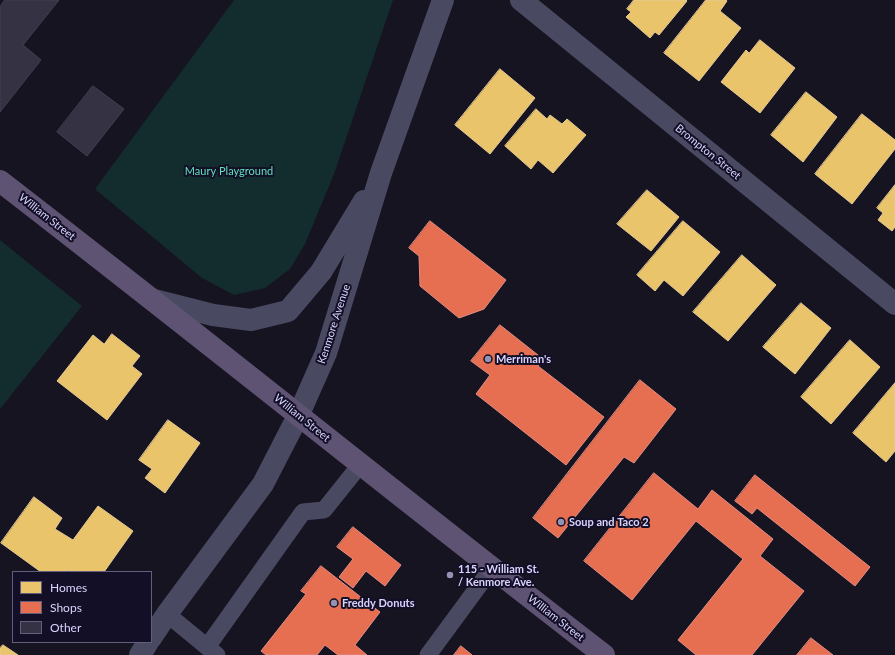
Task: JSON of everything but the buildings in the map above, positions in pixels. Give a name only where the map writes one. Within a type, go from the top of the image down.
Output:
[{"type":"main road","name":"William Street","points":[[0,181],[154,300],[299,414],[360,465],[604,655]]},
{"type":"street","name":"Kenmore Avenue","points":[[152,636],[263,484],[299,414],[326,353],[381,173],[443,0]]},
{"type":"street","name":"Brompton Street","points":[[522,0],[895,304]]},
{"type":"street","points":[[154,300],[213,314],[251,320],[288,311],[321,272],[381,173]]},
{"type":"street","points":[[140,655],[147,643]]},
{"type":"lane","points":[[167,614],[212,651],[303,512],[324,510],[360,465]]},
{"type":"lane","points":[[428,655],[492,568]]},
{"type":"green space","name":"Maury Playground","points":[[234,0],[393,0],[334,174],[305,244],[290,269],[265,288],[234,295],[202,278],[95,189]]},
{"type":"green space","points":[[0,240],[82,306],[0,409]]},
{"type":"place","name":"Merriman's","points":[[488,359]]},
{"type":"place","name":"Soup and Taco 2","points":[[561,522]]},
{"type":"place","name":"115 - William St. / Kenmore Ave.","points":[[450,575]]},
{"type":"place","name":"Freddy Donuts","points":[[334,603]]}]
